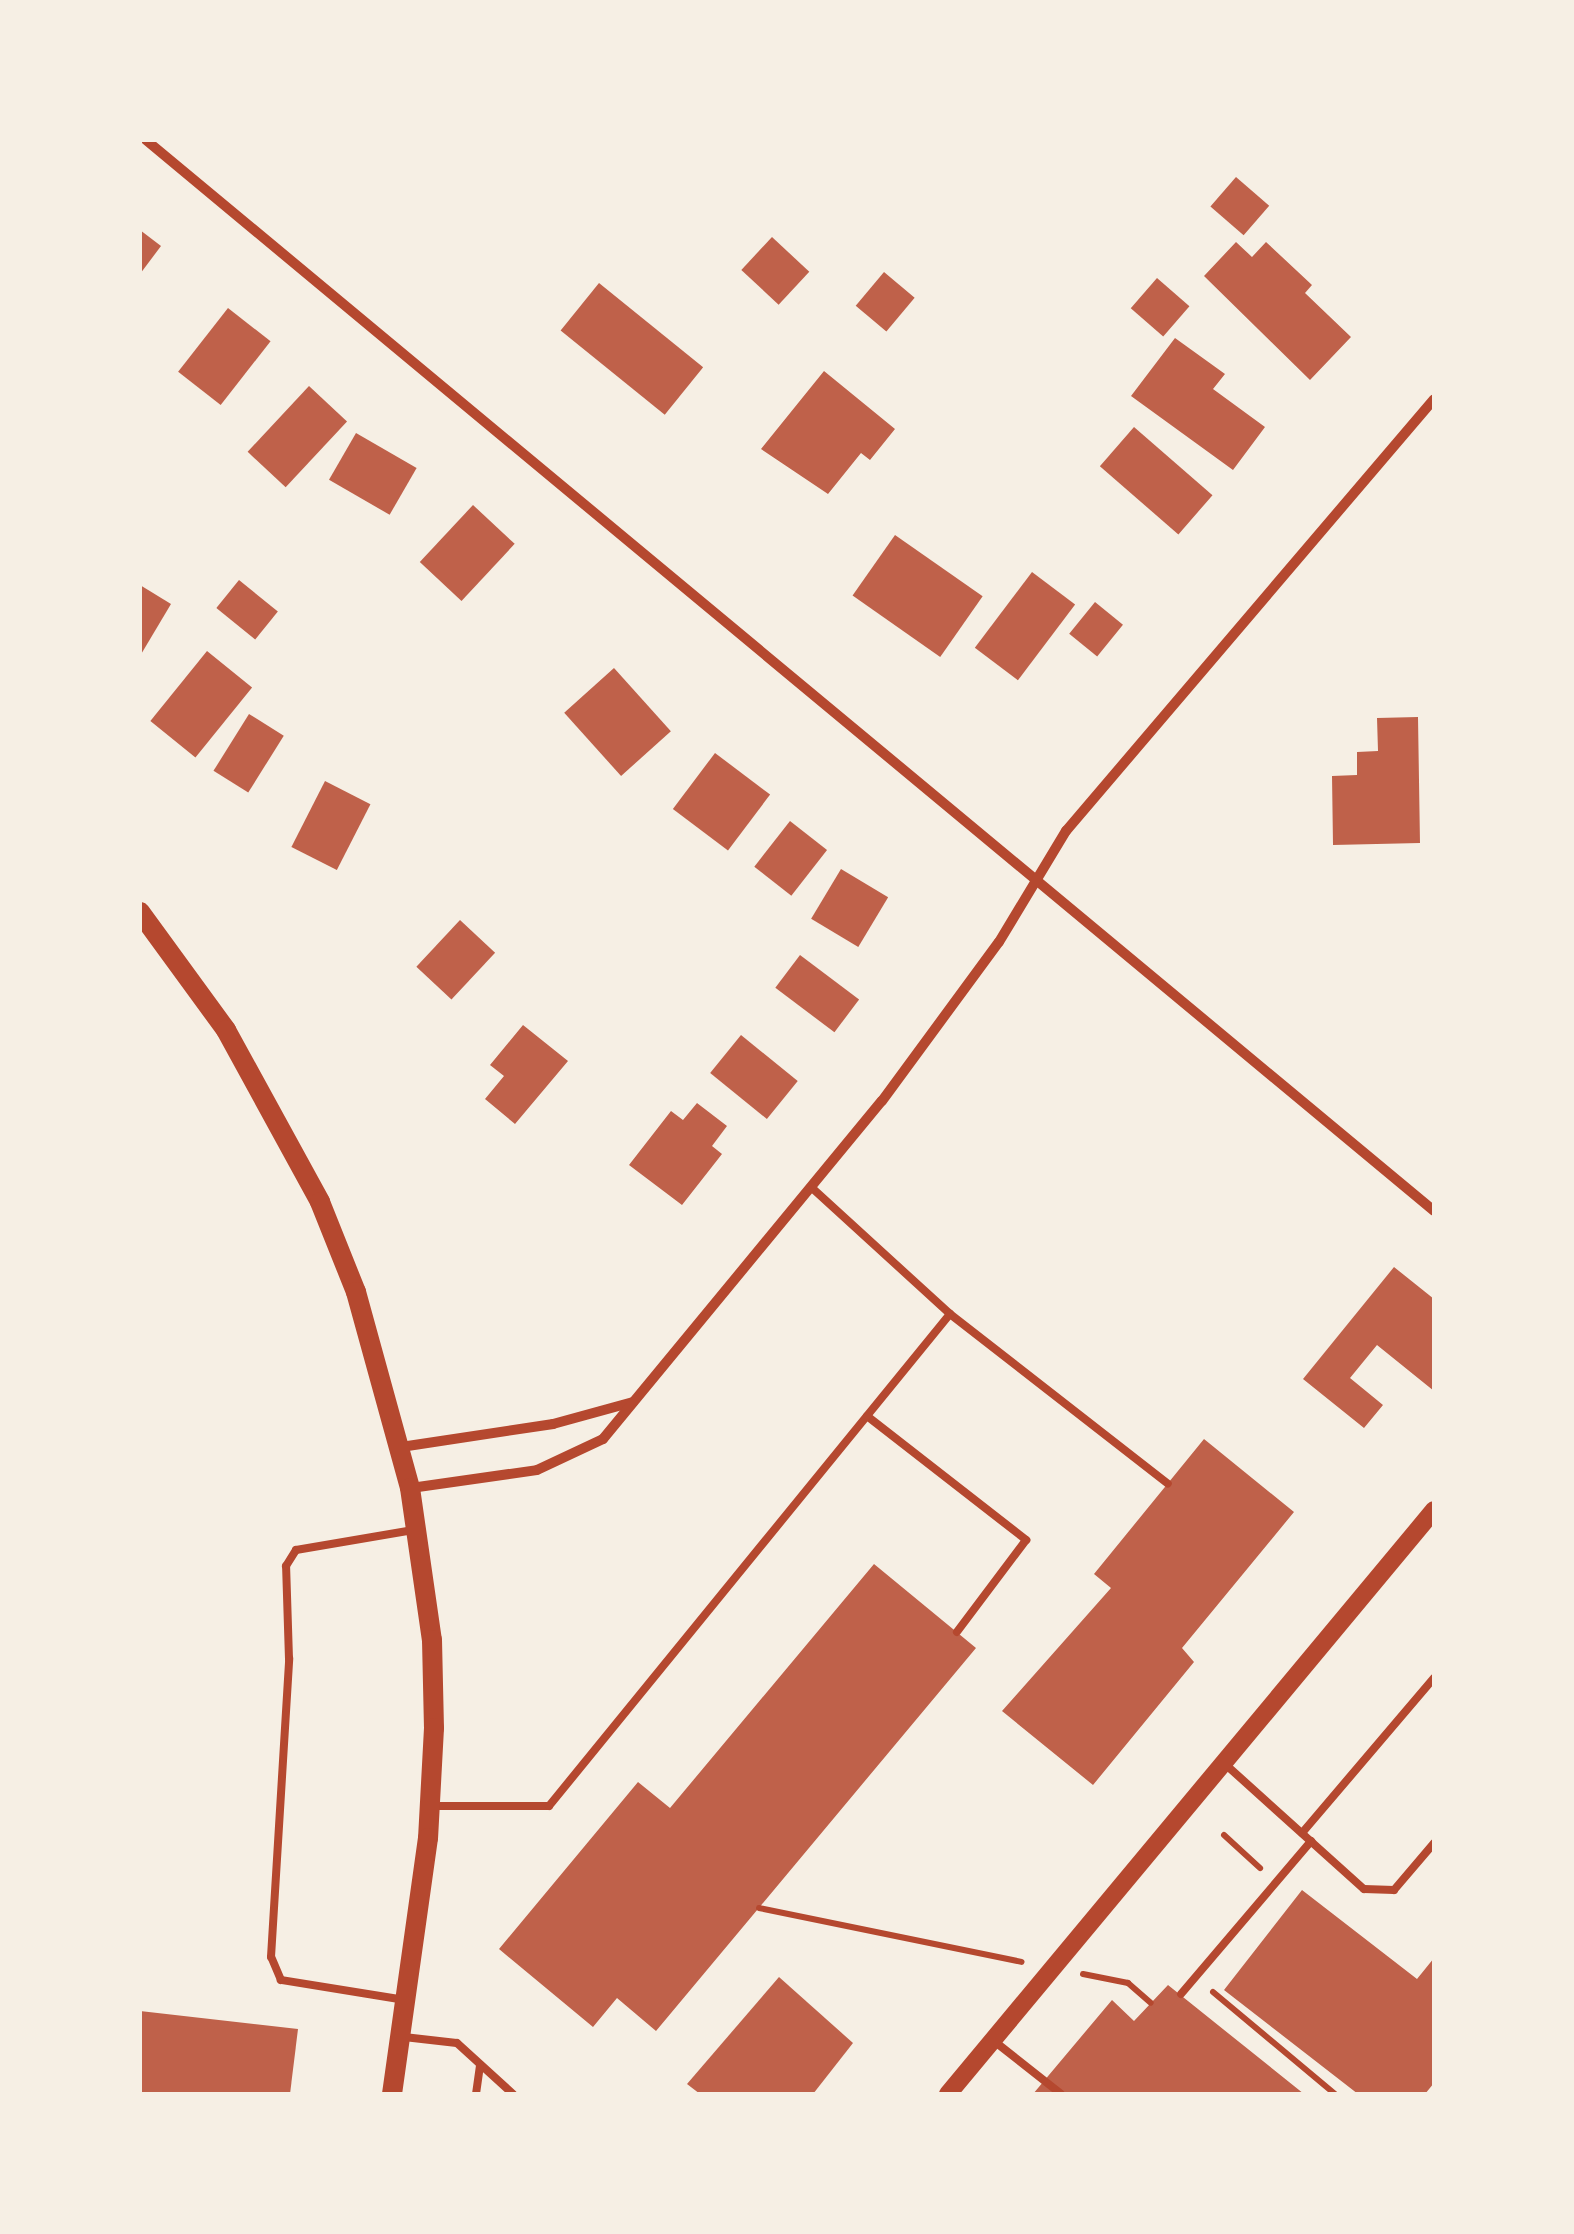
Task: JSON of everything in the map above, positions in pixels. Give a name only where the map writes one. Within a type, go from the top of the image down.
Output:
[{"type":"main road","points":[[140,912],[226,1030],[286,1130],[356,1292],[410,1488],[432,1640],[430,1806],[392,2094]]},
{"type":"street","points":[[146,140],[1434,1210]]},
{"type":"street","points":[[410,1488],[537,1470],[575,1458],[603,1439],[812,1188],[928,1038],[1036,883],[1066,831],[1200,667],[1434,399]]},
{"type":"street","points":[[401,1447],[552,1424],[639,1400]]},
{"type":"street","points":[[948,2094],[1434,1510]]},
{"type":"lane","points":[[812,1188],[950,1314],[1168,1484]]},
{"type":"lane","points":[[430,1806],[549,1806],[950,1314]]},
{"type":"lane","points":[[867,1416],[1026,1540],[957,1632]]},
{"type":"lane","points":[[405,2000],[281,1980],[271,1957],[289,1659],[286,1566],[296,1550],[418,1529]]},
{"type":"lane","points":[[1302,1833],[1434,1678]]},
{"type":"lane","points":[[1225,1764],[1364,1889],[1394,1890],[1434,1842]]},
{"type":"lane","points":[[1180,1994],[1311,1841]]},
{"type":"lane","points":[[400,2036],[456,2043],[512,2094]]},
{"type":"lane","points":[[993,2039],[1061,2094]]},
{"type":"lane","points":[[476,2094],[480,2065]]},
{"type":"path","points":[[1224,1835],[1276,1882]]},
{"type":"path","points":[[759,1908],[1031,1964]]},
{"type":"path","points":[[1070,1972],[1128,1984],[1151,2003]]},
{"type":"path","points":[[1222,1976],[1211,1990],[1335,2094]]},
{"type":"building","points":[[1236,177],[1269,206],[1244,235],[1210,206]]},
{"type":"building","points":[[140,230],[161,246],[140,274]]},
{"type":"building","points":[[772,237],[809,272],[779,305],[741,270]]},
{"type":"building","points":[[1236,242],[1252,257],[1266,242],[1312,285],[1305,293],[1351,337],[1310,380],[1204,276]]},
{"type":"building","points":[[884,272],[915,298],[886,331],[856,306]]},
{"type":"building","points":[[1157,278],[1189,306],[1163,336],[1131,308]]},
{"type":"building","points":[[599,283],[703,367],[665,415],[561,330]]},
{"type":"building","points":[[228,308],[271,341],[221,405],[178,372]]},
{"type":"building","points":[[1175,338],[1225,374],[1213,389],[1265,427],[1233,470],[1131,396]]},
{"type":"building","points":[[824,371],[895,429],[870,460],[861,453],[828,494],[761,449]]},
{"type":"building","points":[[309,386],[347,421],[286,487],[248,452]]},
{"type":"building","points":[[1134,427],[1212,495],[1178,534],[1100,466]]},
{"type":"building","points":[[356,433],[417,468],[390,515],[329,480]]},
{"type":"building","points":[[473,505],[515,544],[461,601],[420,562]]},
{"type":"building","points":[[895,535],[983,596],[940,657],[853,596]]},
{"type":"building","points":[[1032,572],[1075,604],[1018,680],[975,648]]},
{"type":"building","points":[[239,580],[278,611],[255,639],[216,608]]},
{"type":"building","points":[[140,585],[171,604],[140,656]]},
{"type":"building","points":[[1095,602],[1123,625],[1097,657],[1069,634]]},
{"type":"building","points":[[207,651],[252,688],[195,757],[150,721]]},
{"type":"building","points":[[614,668],[671,731],[621,776],[564,713]]},
{"type":"building","points":[[249,714],[284,736],[248,793],[213,771]]},
{"type":"building","points":[[1418,717],[1420,843],[1333,845],[1332,776],[1357,775],[1357,752],[1378,751],[1377,718]]},
{"type":"building","points":[[715,753],[770,795],[728,850],[673,809]]},
{"type":"building","points":[[325,781],[370,804],[337,870],[291,847]]},
{"type":"building","points":[[790,821],[827,850],[791,896],[754,867]]},
{"type":"building","points":[[841,869],[888,897],[858,947],[811,919]]},
{"type":"building","points":[[460,920],[495,953],[451,1000],[416,967]]},
{"type":"building","points":[[800,955],[859,1000],[834,1032],[775,988]]},
{"type":"building","points":[[523,1025],[568,1061],[515,1124],[485,1099],[504,1076],[490,1065]]},
{"type":"building","points":[[741,1035],[798,1081],[767,1119],[710,1073]]},
{"type":"building","points":[[697,1103],[727,1126],[712,1146],[722,1154],[682,1205],[629,1165],[671,1111],[683,1120]]},
{"type":"building","points":[[1394,1267],[1434,1299],[1434,1391],[1377,1345],[1350,1378],[1383,1405],[1364,1428],[1303,1379]]},
{"type":"building","points":[[1204,1439],[1294,1512],[1182,1648],[1194,1662],[1093,1785],[1002,1711],[1111,1588],[1094,1574]]},
{"type":"building","points":[[874,1564],[976,1648],[656,2031],[617,1998],[593,2027],[499,1949],[638,1782],[670,1808]]},
{"type":"building","points":[[1302,1890],[1417,1979],[1434,1958],[1434,2083],[1425,2094],[1358,2094],[1224,1990]]},
{"type":"building","points":[[779,1977],[853,2043],[813,2094],[700,2094],[687,2084]]},
{"type":"building","points":[[1168,1985],[1304,2094],[1033,2094],[1112,2000],[1134,2021]]},
{"type":"building","points":[[140,2011],[298,2029],[290,2094],[140,2094]]}]
